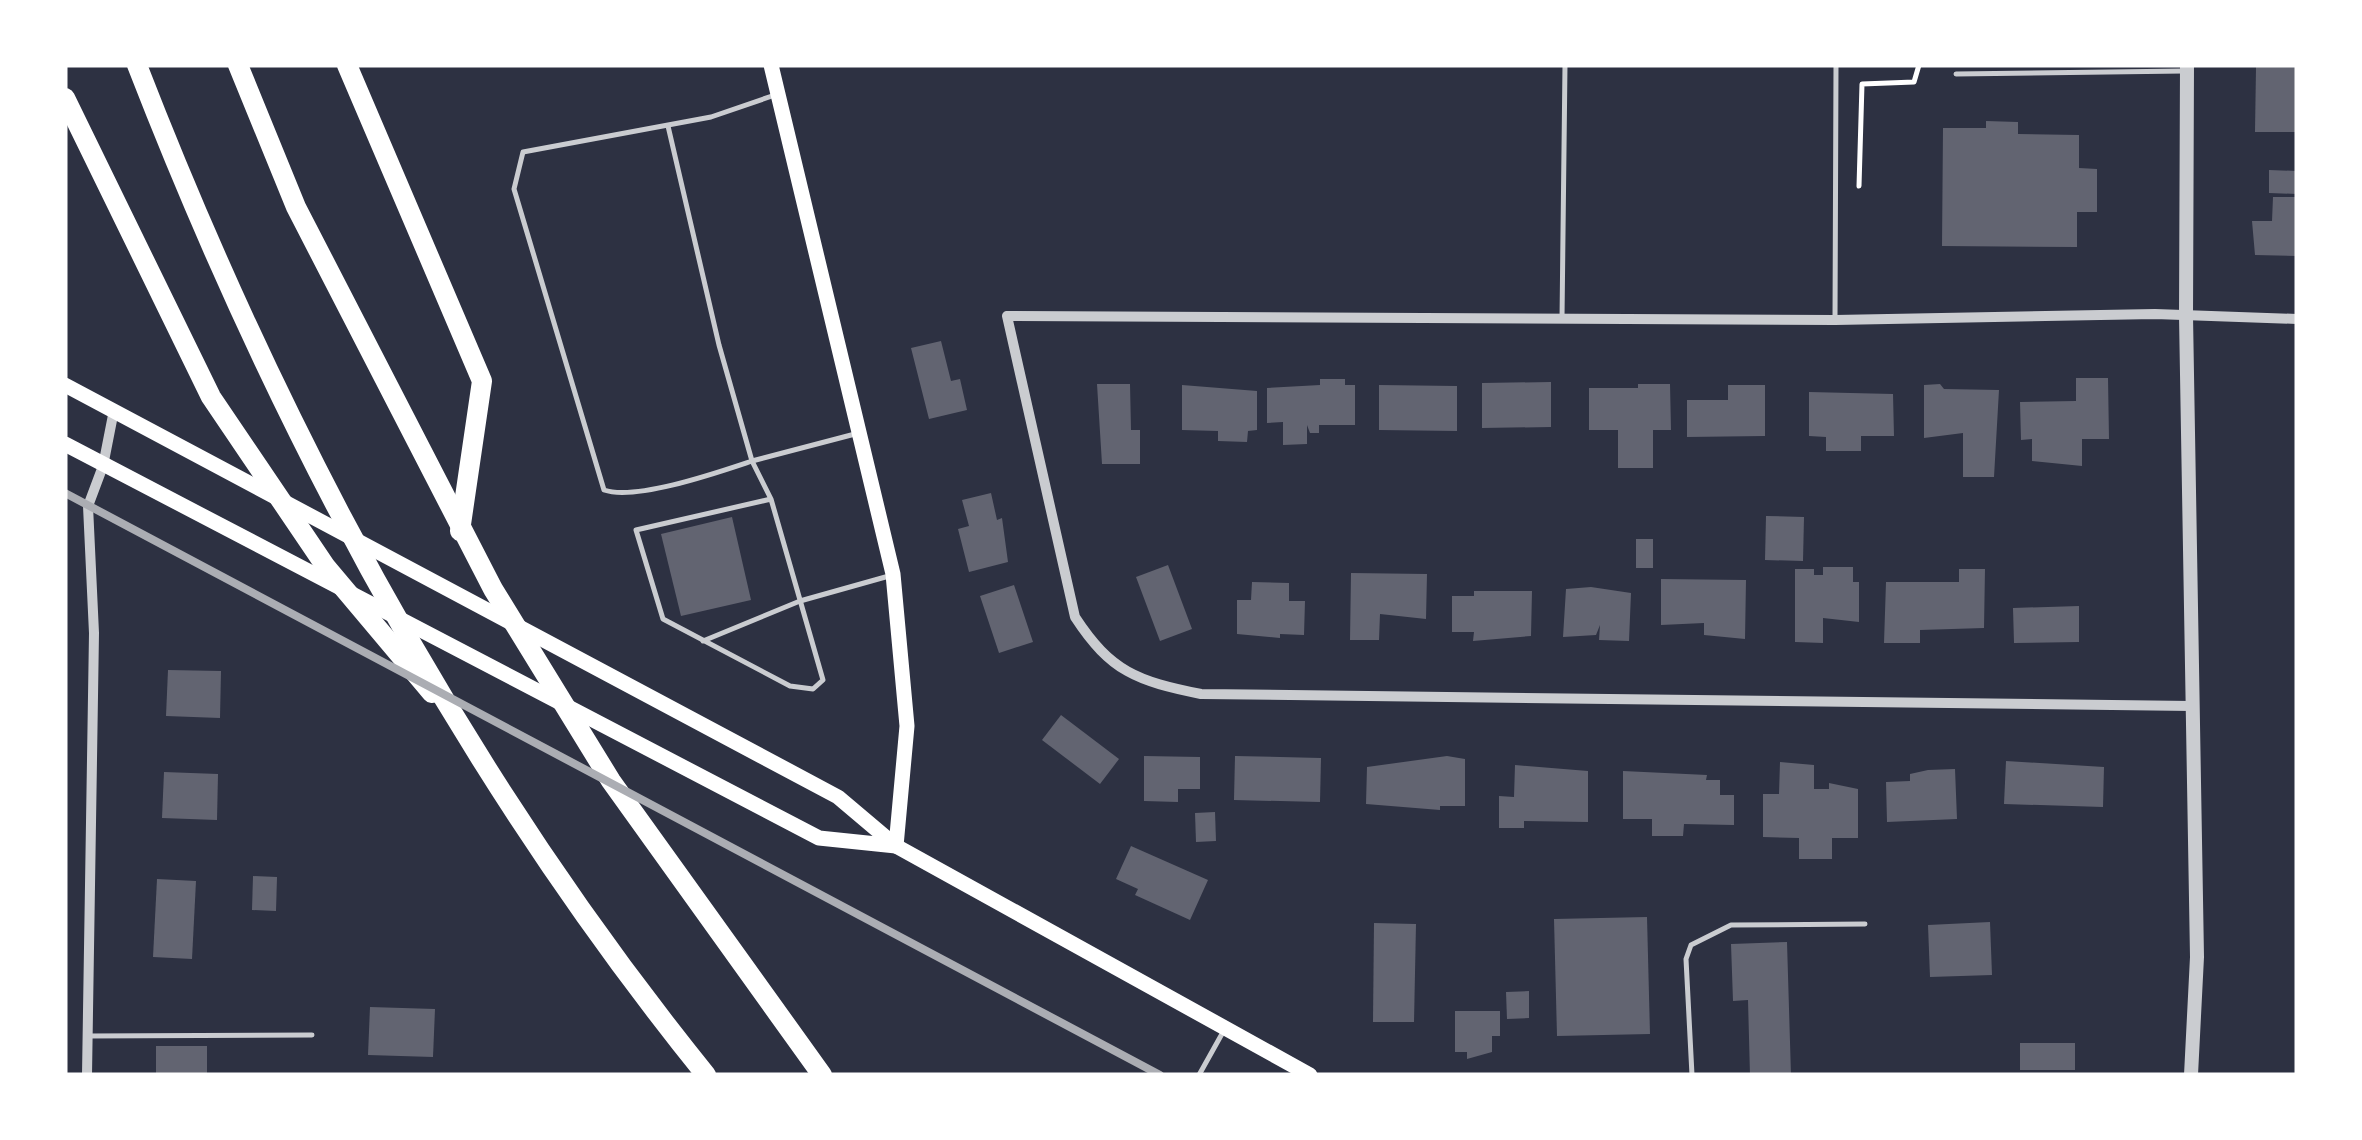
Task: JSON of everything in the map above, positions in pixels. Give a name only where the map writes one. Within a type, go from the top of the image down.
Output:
[{"type":"highway","points":[[137,65],[192,205],[304,448],[462,725],[614,955],[706,1075]]},
{"type":"highway","points":[[238,65],[296,208],[460,531],[611,781],[822,1075]]},
{"type":"highway","points":[[347,65],[482,381],[460,531]]},
{"type":"highway","points":[[65,98],[210,397],[326,566],[462,725]]},
{"type":"main road","points":[[771,65],[893,574],[908,726],[896,846]]},
{"type":"main road","points":[[65,385],[838,797],[896,846],[1310,1075]]},
{"type":"main road","points":[[65,444],[819,838],[896,846]]},
{"type":"street","points":[[2187,68],[2186,316],[2197,1014],[2191,1075]]},
{"type":"street","points":[[2192,706],[1200,694],[1169,688],[1100,655],[1075,617],[1007,316],[2297,319]]},
{"type":"street","points":[[87,1075],[94,633],[88,506],[103,466],[114,410]]},
{"type":"lane","points":[[1562,318],[1565,65]]},
{"type":"lane","points":[[1835,320],[1836,65]]},
{"type":"lane","points":[[1956,74],[2187,68]]},
{"type":"lane","points":[[778,94],[668,126],[523,152],[514,189],[522,223],[604,490],[614,493],[666,484],[859,434]]},
{"type":"lane","points":[[668,126],[719,345],[752,461],[772,499],[822,680],[813,688],[790,686],[663,619],[636,530],[772,499]]},
{"type":"lane","points":[[704,641],[800,600],[893,574]]},
{"type":"lane","points":[[1692,1075],[1686,959],[1691,945],[1730,925],[1865,924]]},
{"type":"lane","points":[[1199,1075],[1225,1029]]},
{"type":"lane","points":[[88,1036],[312,1035]]},
{"type":"path","points":[[1860,186],[1862,84],[1914,82],[1919,65]]},
{"type":"building","points":[[2297,65],[2297,132],[2255,132],[2256,67]]},
{"type":"building","points":[[1986,121],[2018,122],[2018,134],[2079,135],[2079,168],[2097,169],[2097,212],[2077,212],[2077,247],[1942,246],[1943,128],[1986,128]]},
{"type":"building","points":[[2269,170],[2297,171],[2297,194],[2269,193]]},
{"type":"building","points":[[2273,197],[2297,197],[2297,256],[2255,255],[2252,221],[2272,221]]},
{"type":"building","points":[[941,341],[951,381],[960,379],[967,410],[929,419],[911,348]]},
{"type":"building","points":[[2076,378],[2108,378],[2109,439],[2082,439],[2082,466],[2032,461],[2032,439],[2021,440],[2020,402],[2076,401]]},
{"type":"building","points":[[1320,379],[1345,379],[1345,385],[1355,385],[1355,425],[1319,425],[1319,433],[1310,433],[1307,425],[1307,444],[1283,445],[1283,422],[1267,423],[1267,388],[1320,385]]},
{"type":"building","points":[[1551,382],[1551,427],[1482,428],[1482,383]]},
{"type":"building","points":[[1097,384],[1130,384],[1131,430],[1140,430],[1140,464],[1102,464]]},
{"type":"building","points":[[1638,384],[1670,384],[1671,430],[1653,430],[1653,468],[1618,468],[1618,430],[1589,430],[1589,388],[1638,388]]},
{"type":"building","points":[[1940,384],[1944,389],[1999,390],[1994,477],[1963,477],[1963,433],[1924,438],[1924,385]]},
{"type":"building","points":[[1182,385],[1257,391],[1257,430],[1248,431],[1247,442],[1218,441],[1218,431],[1182,430]]},
{"type":"building","points":[[1379,385],[1457,386],[1457,431],[1379,430]]},
{"type":"building","points":[[1728,385],[1765,385],[1765,436],[1687,437],[1687,400],[1728,400]]},
{"type":"building","points":[[1809,392],[1893,394],[1894,436],[1861,436],[1861,451],[1826,451],[1826,437],[1809,436]]},
{"type":"building","points":[[991,493],[997,520],[1002,518],[1008,562],[969,572],[958,529],[969,526],[962,500]]},
{"type":"building","points":[[1766,516],[1804,517],[1803,561],[1765,560]]},
{"type":"building","points":[[732,517],[751,600],[681,616],[661,534]]},
{"type":"building","points":[[1636,539],[1653,539],[1653,568],[1636,568]]},
{"type":"building","points":[[1168,565],[1192,629],[1160,641],[1136,577]]},
{"type":"building","points":[[1823,567],[1853,567],[1853,582],[1859,582],[1859,622],[1823,618],[1823,643],[1795,642],[1795,569],[1814,569],[1814,575],[1823,575]]},
{"type":"building","points":[[1959,569],[1985,569],[1984,628],[1920,630],[1920,643],[1884,643],[1886,582],[1959,582]]},
{"type":"building","points":[[1351,573],[1427,574],[1426,619],[1380,614],[1379,640],[1350,640]]},
{"type":"building","points":[[1661,579],[1746,580],[1745,639],[1704,635],[1704,623],[1661,625]]},
{"type":"building","points":[[1252,582],[1289,583],[1289,601],[1305,601],[1304,635],[1280,634],[1280,638],[1237,634],[1237,600],[1251,600]]},
{"type":"building","points":[[1014,585],[1033,642],[999,653],[980,596]]},
{"type":"building","points":[[1591,587],[1631,593],[1629,641],[1599,640],[1600,625],[1596,635],[1563,637],[1566,589]]},
{"type":"building","points":[[1474,591],[1532,591],[1531,636],[1473,641],[1474,632],[1452,632],[1452,596],[1474,596]]},
{"type":"building","points":[[2079,606],[2079,642],[2014,643],[2013,608]]},
{"type":"building","points":[[168,670],[221,671],[220,718],[166,716]]},
{"type":"building","points":[[1061,715],[1119,759],[1100,784],[1042,740]]},
{"type":"building","points":[[1144,756],[1200,757],[1200,789],[1178,789],[1178,802],[1144,801]]},
{"type":"building","points":[[1235,756],[1321,758],[1320,802],[1234,800]]},
{"type":"building","points":[[1447,756],[1465,759],[1465,806],[1440,806],[1440,810],[1366,804],[1367,767]]},
{"type":"building","points":[[2006,761],[2104,767],[2103,807],[2004,804]]},
{"type":"building","points":[[1780,762],[1814,765],[1814,789],[1829,789],[1829,783],[1858,789],[1858,838],[1832,838],[1832,859],[1799,859],[1799,838],[1763,837],[1763,794],[1779,794]]},
{"type":"building","points":[[1515,765],[1588,771],[1588,822],[1524,821],[1524,828],[1499,828],[1499,796],[1514,797]]},
{"type":"building","points":[[1955,769],[1957,819],[1887,822],[1886,782],[1910,781],[1910,774],[1928,770]]},
{"type":"building","points":[[1623,771],[1707,775],[1706,780],[1720,780],[1720,795],[1734,795],[1734,825],[1684,824],[1683,836],[1652,836],[1652,819],[1623,819]]},
{"type":"building","points":[[164,772],[218,774],[217,820],[162,818]]},
{"type":"building","points":[[1215,812],[1216,841],[1196,842],[1195,813]]},
{"type":"building","points":[[1131,846],[1208,880],[1190,920],[1135,895],[1138,889],[1116,879]]},
{"type":"building","points":[[253,876],[277,877],[276,911],[252,910]]},
{"type":"building","points":[[157,879],[196,881],[192,959],[153,957]]},
{"type":"building","points":[[1647,917],[1650,1034],[1557,1036],[1554,919]]},
{"type":"building","points":[[1990,922],[1992,975],[1930,977],[1928,925]]},
{"type":"building","points":[[1374,923],[1416,924],[1414,1022],[1373,1022]]},
{"type":"building","points":[[1787,942],[1791,1075],[1750,1075],[1748,1000],[1733,1001],[1731,944]]},
{"type":"building","points":[[1529,991],[1529,1018],[1507,1019],[1506,992]]},
{"type":"building","points":[[370,1007],[435,1009],[433,1057],[368,1055]]},
{"type":"building","points":[[1455,1011],[1500,1011],[1500,1036],[1492,1036],[1492,1052],[1467,1059],[1467,1052],[1455,1052]]},
{"type":"building","points":[[2020,1043],[2075,1043],[2075,1070],[2020,1070]]},
{"type":"building","points":[[156,1046],[207,1046],[207,1075],[156,1075]]},
{"type":"railway","points":[[65,493],[1160,1075]]}]
